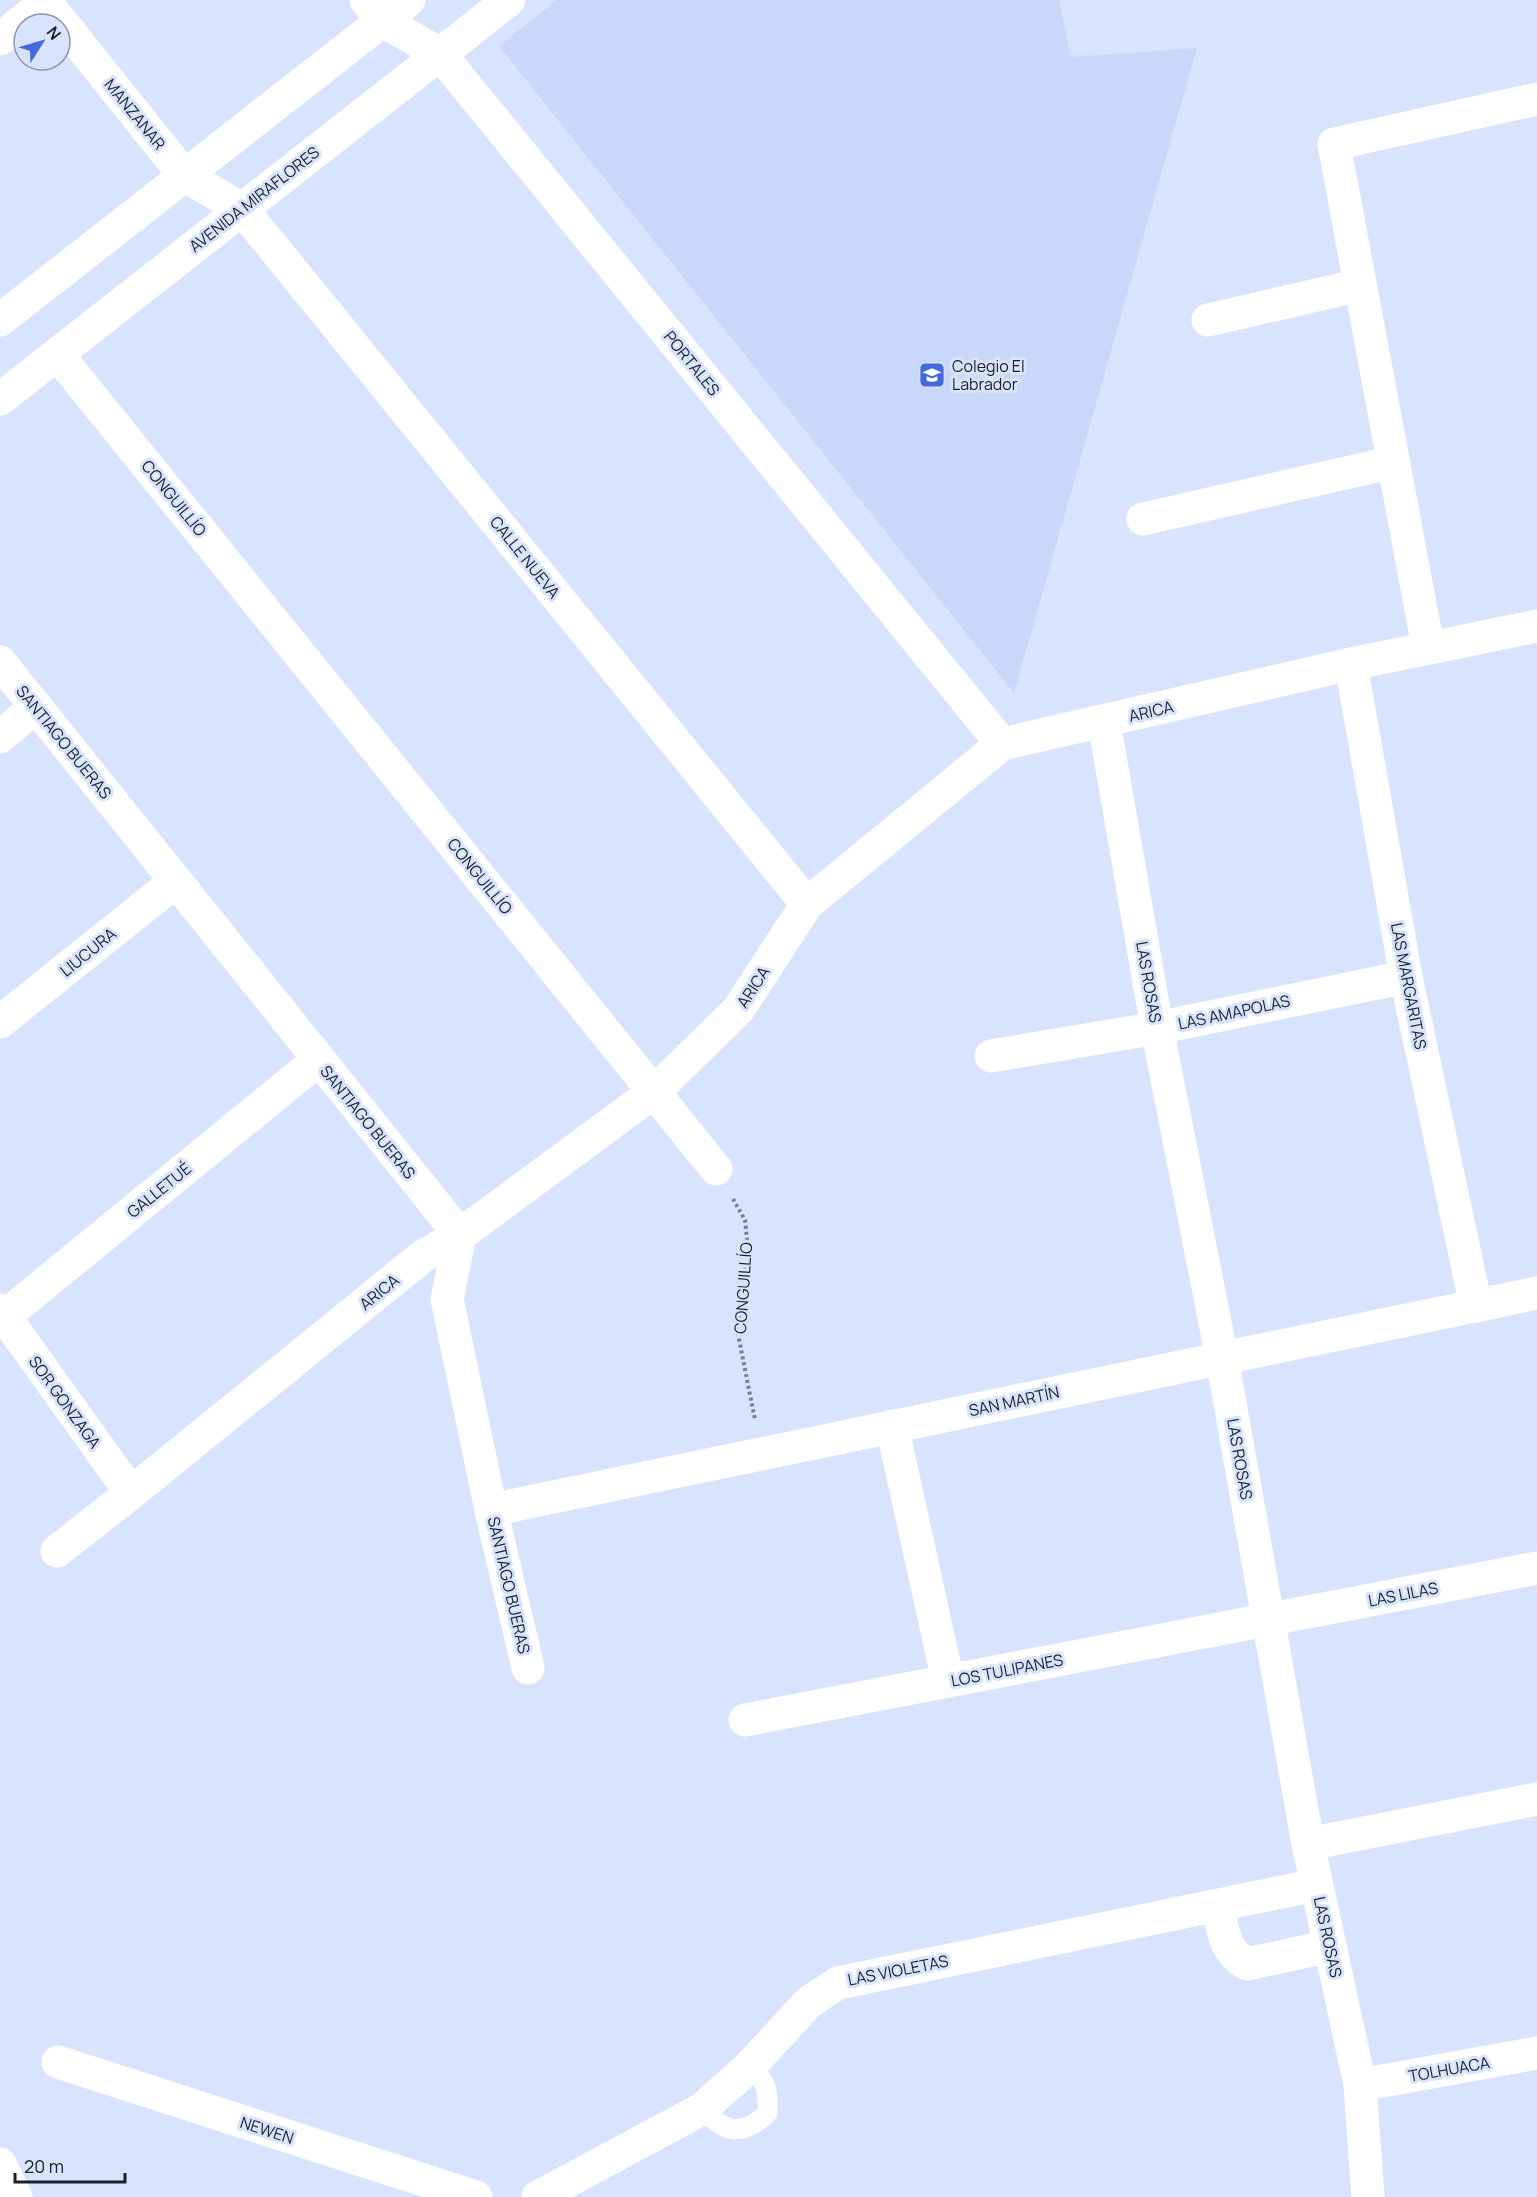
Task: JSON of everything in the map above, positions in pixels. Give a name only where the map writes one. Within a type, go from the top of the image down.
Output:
[{"type":"street","points":[[0,320],[184,175],[374,10],[409,0]]},
{"type":"street","name":"AVENIDA MIRAFLORES","points":[[0,399],[509,0]]},
{"type":"street","points":[[0,39],[46,1]]},
{"type":"street","name":"MANZANAR","points":[[46,1],[184,175],[242,209]]},
{"type":"street","name":"PORTALES","points":[[374,10],[440,54],[1002,744]]},
{"type":"street","points":[[1428,647],[1334,144],[1537,99]]},
{"type":"street","name":"CALLE NUEVA","points":[[242,209],[807,904]]},
{"type":"street","points":[[1208,320],[1360,285]]},
{"type":"street","name":"CONGUILLÍO","points":[[57,354],[716,1169]]},
{"type":"street","points":[[1143,519],[1394,462]]},
{"type":"street","name":"ARICA","points":[[57,1551],[423,1256],[460,1235],[655,1091],[738,1010],[807,904],[1002,744],[1350,664],[1537,626]]},
{"type":"street","name":"SANTIAGO BUERAS","points":[[0,662],[460,1235],[447,1299],[491,1510],[528,1668]]},
{"type":"street","name":"LAS MARGARITAS","points":[[1350,664],[1406,977],[1476,1306]]},
{"type":"street","points":[[0,736],[35,707]]},
{"type":"street","name":"LAS ROSAS","points":[[1104,722],[1157,1028],[1222,1358],[1308,1844],[1360,2085],[1368,2197]]},
{"type":"street","name":"LIUCURA","points":[[0,1022],[176,881]]},
{"type":"street","name":"LAS AMAPOLAS","points":[[991,1056],[1157,1028],[1406,977]]},
{"type":"street","name":"GALLETUÉ","points":[[1,1316],[318,1060]]},
{"type":"street","name":"SAN MARTÍN","points":[[491,1510],[1537,1293]]},
{"type":"street","name":"SOR GONZAGA","points":[[1,1316],[131,1493]]},
{"type":"street","points":[[892,1426],[948,1681]]},
{"type":"street","name":"LAS LILAS","points":[[1268,1620],[1537,1568]]},
{"type":"street","name":"LOS TULIPANES","points":[[745,1720],[1268,1620]]},
{"type":"street","points":[[1308,1844],[1537,1799]]},
{"type":"street","name":"LAS VIOLETAS","points":[[538,2197],[702,2109],[750,2066],[809,2002],[838,1983],[1316,1886]]},
{"type":"street","points":[[1218,1906],[1225,1942],[1235,1957],[1247,1964],[1330,1946]]},
{"type":"street","name":"TOLHUACA","points":[[1360,2085],[1537,2053]]},
{"type":"street","name":"NEWEN","points":[[58,2062],[476,2197]]},
{"type":"street","points":[[0,2164],[16,2197]]},
{"type":"lane","points":[[702,2109],[719,2126],[734,2130],[753,2126],[767,2114],[768,2095],[761,2076],[750,2066]]},
{"type":"path","name":"CONGUILLÍO","points":[[716,1169],[745,1220],[748,1249],[736,1329],[761,1453]]},
{"type":"shaded area","name":"Colegio El Labrador","points":[[557,0],[1059,0],[1071,57],[1197,48],[1014,693],[499,46]]},
{"type":"place","name":"Colegio El Labrador","points":[[932,375]]}]
